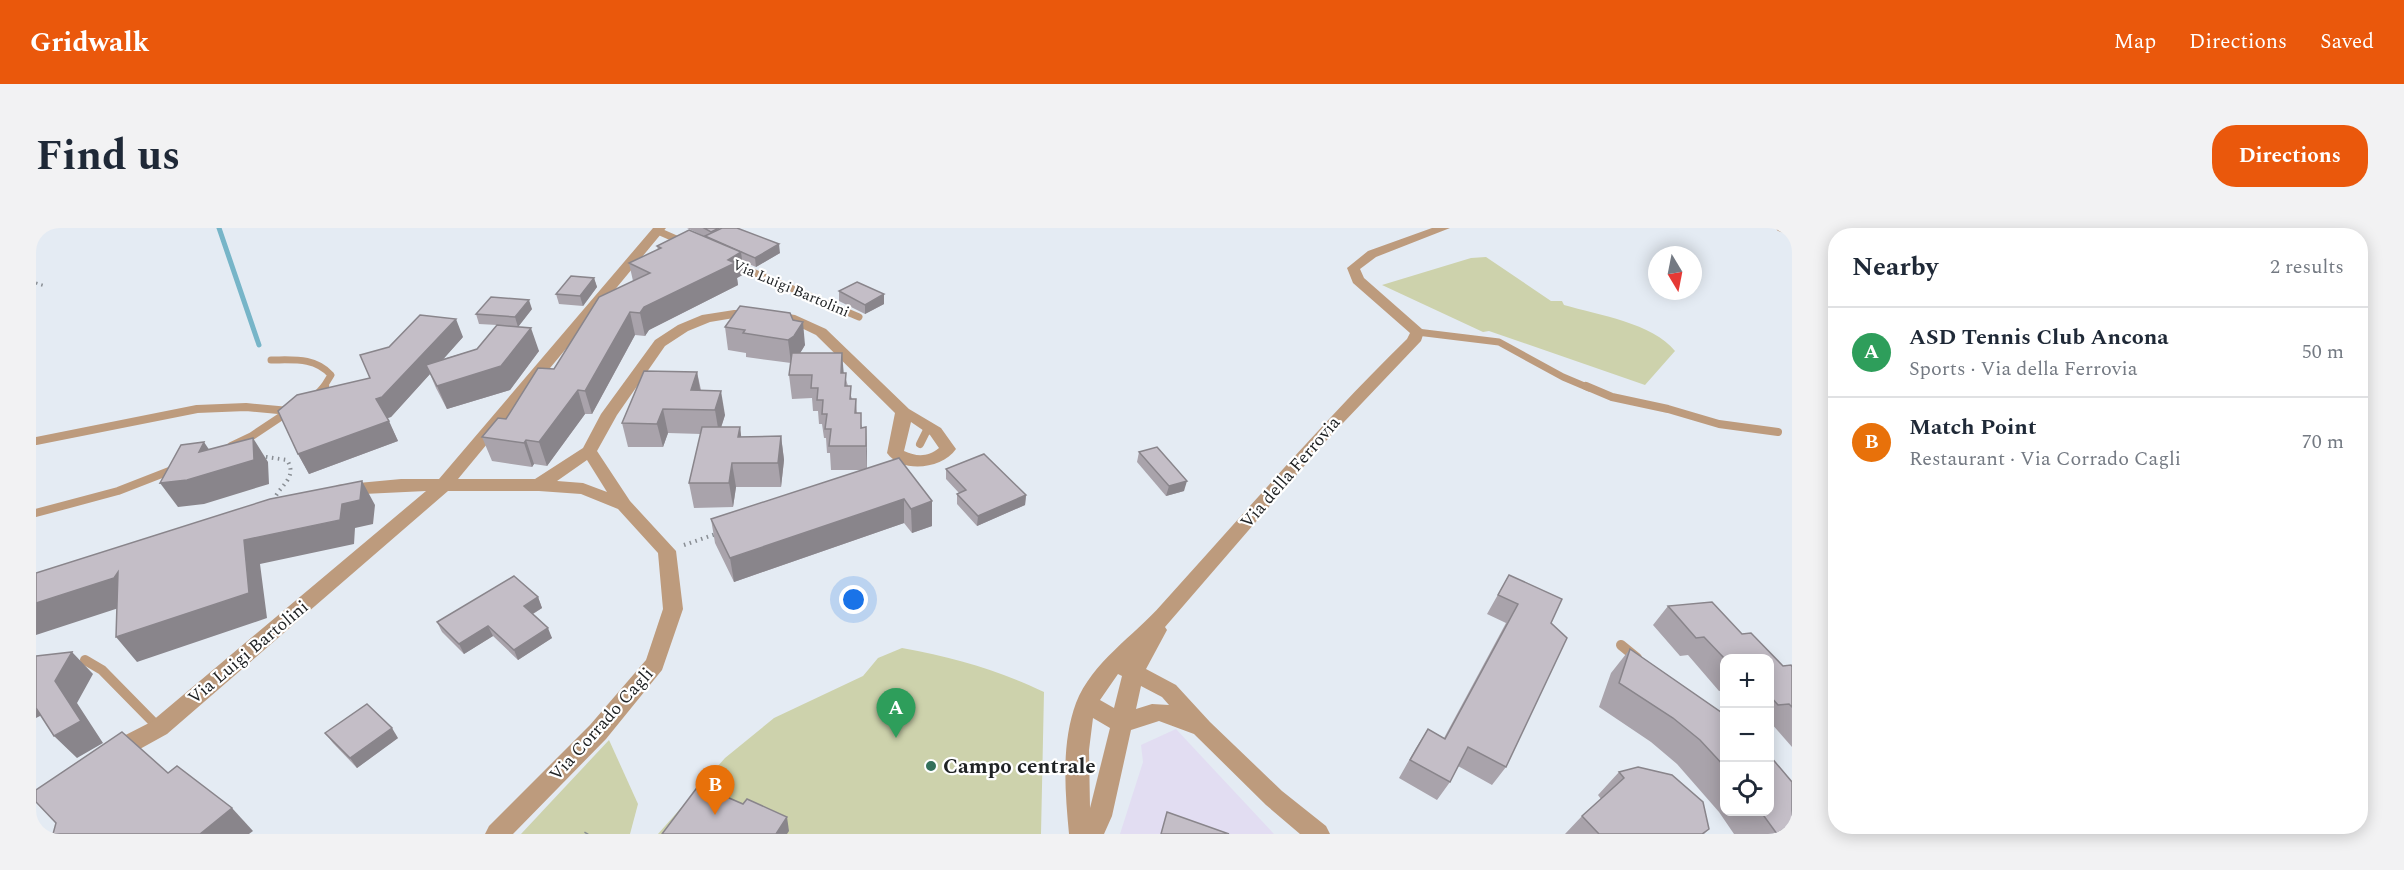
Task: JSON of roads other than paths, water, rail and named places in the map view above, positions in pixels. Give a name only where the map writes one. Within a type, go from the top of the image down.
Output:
[{"type":"street","points":[[1418,332],[1358,280],[1353,268],[1372,254],[1444,228]]},
{"type":"street","name":"Via Luigi Bartolini","points":[[97,761],[159,728],[444,485],[659,230]]},
{"type":"street","points":[[539,485],[589,451],[609,414],[660,343],[683,328],[707,318],[734,314],[765,314],[795,319],[821,332],[903,412],[944,437],[948,448],[934,460],[920,461],[903,458],[895,453],[904,426],[903,412]]},
{"type":"street","name":"Via della Ferrovia","points":[[1081,834],[1079,739],[1087,703],[1115,663],[1164,615],[1368,384],[1414,341],[1418,332]]},
{"type":"street","points":[[589,451],[624,505]]},
{"type":"street","points":[[322,492],[401,484],[539,485],[583,489],[624,505]]},
{"type":"street","name":"Via Corrado Cagli","points":[[497,834],[598,732],[655,664],[674,609],[667,551],[624,505]]},
{"type":"street","name":"Via della Ferrovia","points":[[1092,834],[1100,816],[1133,674],[1164,615]]},
{"type":"street","points":[[1115,663],[1169,691],[1202,728],[1274,798],[1318,834]]},
{"type":"street","points":[[1087,703],[1122,724],[1144,714],[1164,711],[1202,728]]},
{"type":"lane","points":[[1780,228],[1792,232]]},
{"type":"lane","name":"Via Luigi Bartolini","points":[[659,230],[689,244]]},
{"type":"lane","name":"Via Luigi Bartolini","points":[[731,262],[859,317]]},
{"type":"lane","points":[[1418,332],[1499,342],[1563,377],[1612,397],[1668,409],[1719,424],[1778,432]]},
{"type":"lane","points":[[271,360],[310,360],[326,367],[331,375],[325,386],[318,395],[308,400]]},
{"type":"lane","points":[[219,451],[252,436],[299,406]]},
{"type":"lane","points":[[36,441],[197,409],[246,407],[290,411]]},
{"type":"lane","points":[[920,444],[928,426]]},
{"type":"lane","points":[[36,513],[118,491],[187,464]]},
{"type":"lane","points":[[1621,645],[1644,663]]},
{"type":"lane","points":[[85,660],[102,670],[159,728]]},
{"type":"waterway","points":[[219,228],[259,345]]},
{"type":"place","name":"ASD Tennis Club Ancona","points":[[896,738]]},
{"type":"place","name":"Campo centrale","points":[[931,766]]},
{"type":"place","name":"Match Point","points":[[715,815]]}]
